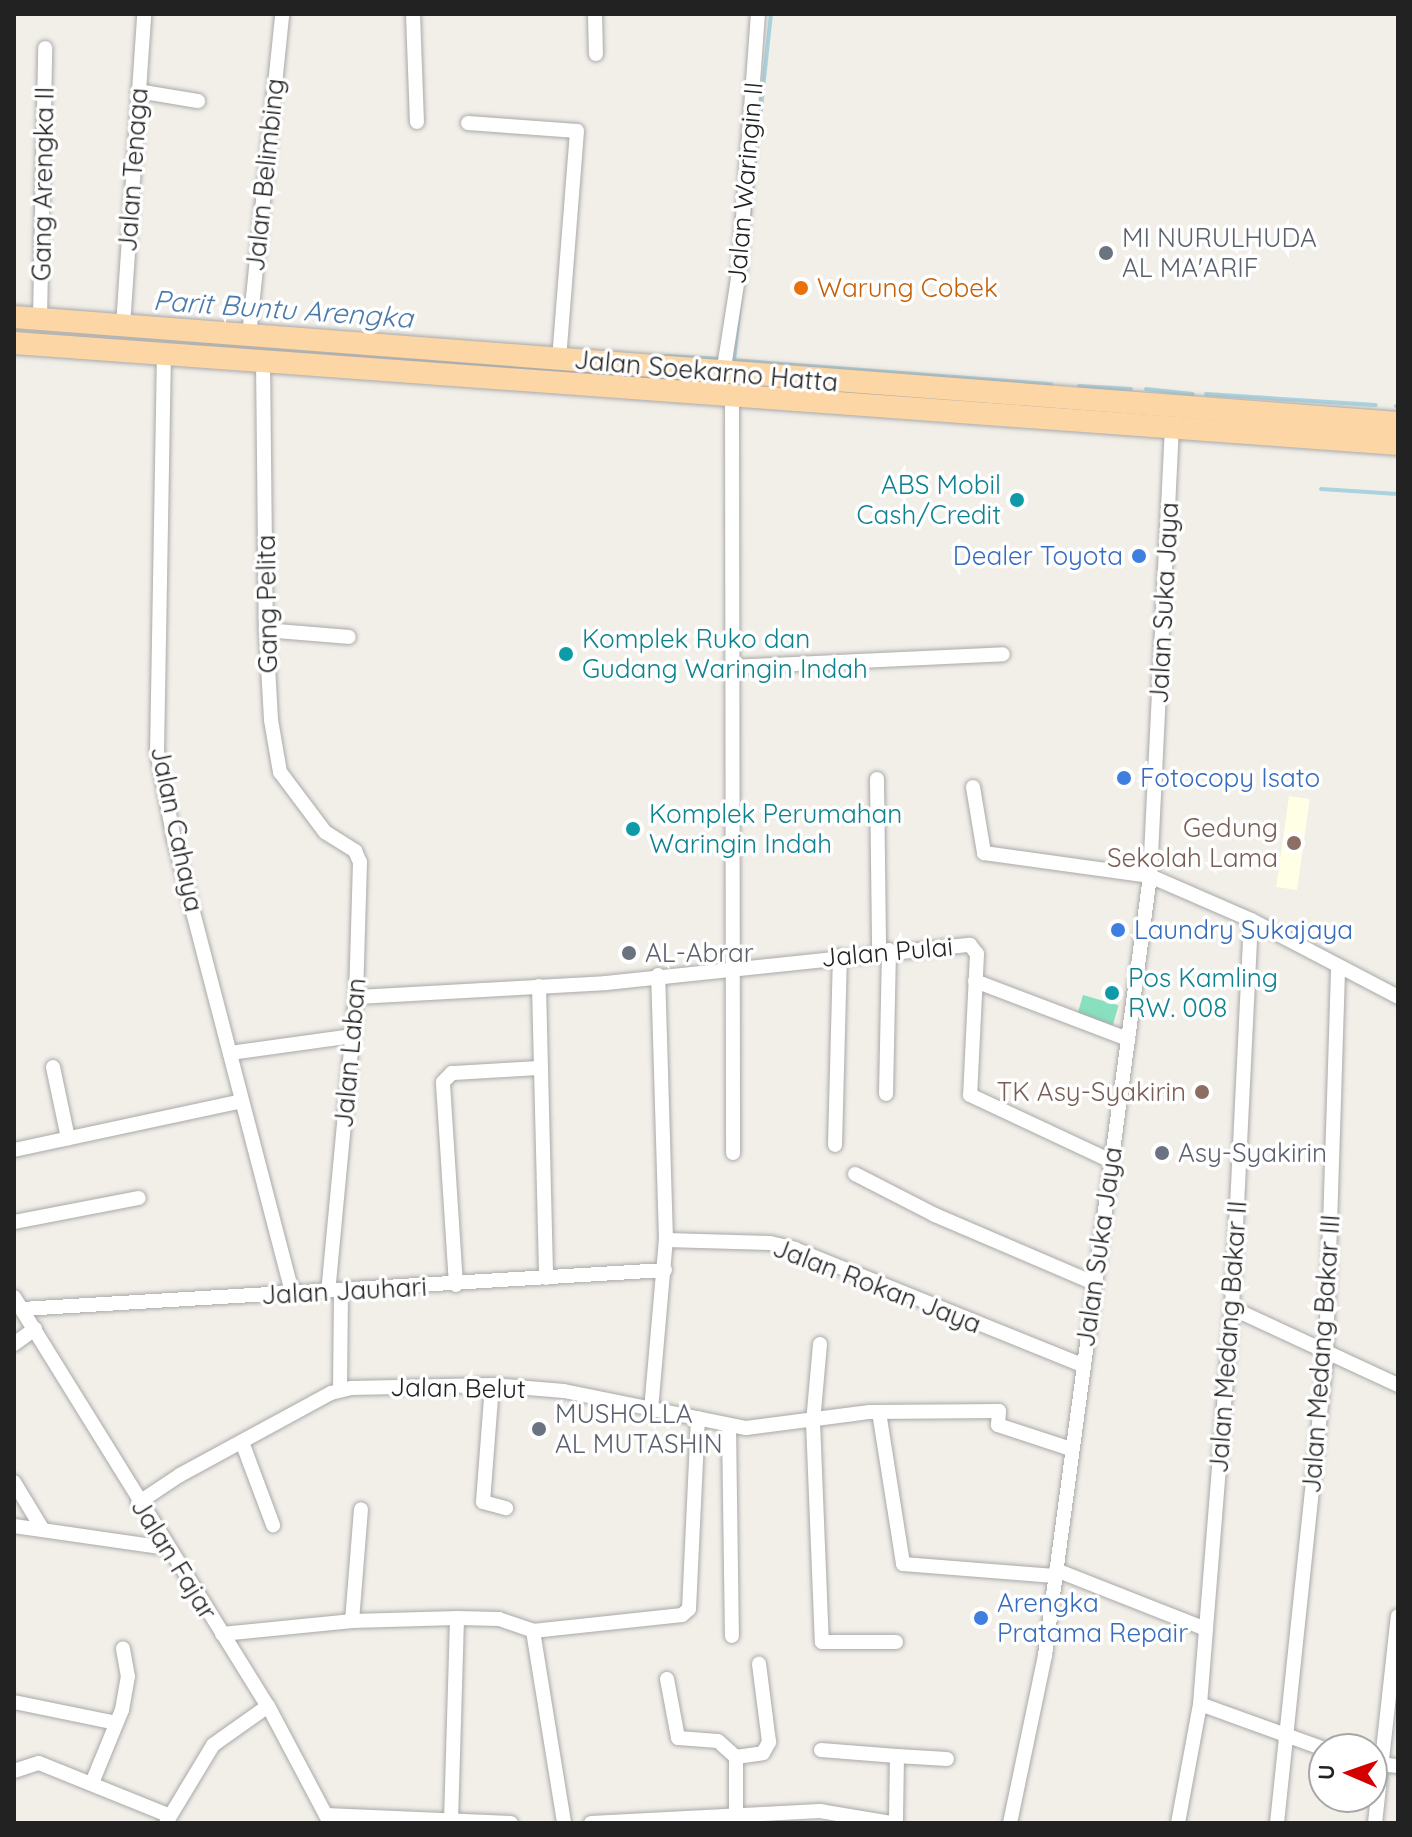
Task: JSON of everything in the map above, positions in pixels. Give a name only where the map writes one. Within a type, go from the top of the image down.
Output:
[{"type":"main road","name":"Jalan Soekarno Hatta","points":[[14,317],[123,317],[249,334],[559,359],[724,365],[1341,430],[1398,444]]},
{"type":"main road","name":"Jalan Soekarno Hatta","points":[[14,343],[1172,428],[1341,430],[1398,423]]},
{"type":"main road","points":[[432,374],[434,348]]},
{"type":"street","name":"Jalan Tenaga","points":[[123,317],[144,14]]},
{"type":"street","name":"Jalan Belimbing","points":[[249,334],[282,14]]},
{"type":"street","points":[[413,14],[417,122]]},
{"type":"street","points":[[595,14],[596,54]]},
{"type":"street","name":"Jalan Waringin II","points":[[724,365],[741,258],[758,14]]},
{"type":"street","name":"Gang Arengka II","points":[[40,317],[45,48]]},
{"type":"street","points":[[138,91],[198,101]]},
{"type":"street","points":[[468,123],[577,131],[559,359]]},
{"type":"street","name":"Jalan Cahaya","points":[[164,352],[157,751],[174,839],[292,1293]]},
{"type":"street","name":"Gang Pelita","points":[[263,360],[266,630],[280,772],[325,832]]},
{"type":"street","points":[[732,395],[733,1153]]},
{"type":"street","name":"Jalan Suka Jaya","points":[[1010,1823],[1045,1655],[1150,876],[1172,428]]},
{"type":"street","points":[[266,630],[349,637]]},
{"type":"street","points":[[732,667],[1003,654]]},
{"type":"street","points":[[877,779],[886,1094]]},
{"type":"street","points":[[973,787],[984,853],[1150,876],[1251,920],[1398,997]]},
{"type":"street","name":"Jalan Laban","points":[[325,832],[355,851],[360,862],[356,997],[334,1290],[340,1389]]},
{"type":"street","name":"Jalan Medang Bakar II","points":[[1178,1823],[1200,1704],[1232,1308],[1251,920]]},
{"type":"street","name":"Jalan Pulai","points":[[356,997],[539,986],[973,945],[972,1098],[1111,1161]]},
{"type":"street","points":[[835,1145],[840,956]]},
{"type":"street","name":"Jalan Medang Bakar III","points":[[1277,1823],[1289,1740],[1326,1353],[1338,967]]},
{"type":"street","points":[[651,1410],[666,1240],[658,975]]},
{"type":"street","points":[[975,981],[1128,1039]]},
{"type":"street","points":[[539,986],[546,1278]]},
{"type":"street","points":[[230,1053],[353,1036]]},
{"type":"street","points":[[53,1067],[68,1138]]},
{"type":"street","points":[[456,1285],[443,1082],[452,1073],[540,1068]]},
{"type":"street","points":[[14,1150],[242,1101]]},
{"type":"street","points":[[855,1174],[935,1215],[1094,1283]]},
{"type":"street","points":[[14,1222],[139,1198]]},
{"type":"street","name":"Jalan Rokan Jaya","points":[[666,1240],[770,1243],[795,1249],[1082,1365]]},
{"type":"street","name":"Jalan Jauhari","points":[[18,1303],[456,1285],[665,1270]]},
{"type":"street","name":"Jalan Fajar","points":[[18,1303],[138,1503],[268,1706],[328,1819]]},
{"type":"street","points":[[1232,1308],[1398,1385]]},
{"type":"street","points":[[14,1344],[35,1329]]},
{"type":"street","points":[[820,1344],[813,1422],[822,1642],[896,1642]]},
{"type":"street","points":[[492,1385],[483,1502],[506,1508]]},
{"type":"street","name":"Jalan Belut","points":[[138,1503],[340,1389],[492,1385],[564,1391],[729,1426],[780,1428],[840,1414],[999,1411],[998,1425],[1071,1449]]},
{"type":"street","points":[[879,1412],[903,1564],[1056,1573],[1206,1629]]},
{"type":"street","points":[[222,1634],[352,1621],[457,1618],[499,1619],[533,1631],[686,1613],[698,1418]]},
{"type":"street","points":[[729,1426],[732,1636]]},
{"type":"street","points":[[242,1442],[273,1525]]},
{"type":"street","points":[[14,1482],[43,1530]]},
{"type":"street","points":[[352,1621],[361,1509]]},
{"type":"street","points":[[14,1526],[167,1548]]},
{"type":"street","points":[[1381,1733],[1398,1616]]},
{"type":"street","points":[[451,1821],[457,1618]]},
{"type":"street","points":[[533,1631],[564,1823]]},
{"type":"street","points":[[92,1783],[116,1723],[128,1677],[123,1648]]},
{"type":"street","points":[[736,1757],[767,1750],[759,1664]]},
{"type":"street","points":[[667,1679],[678,1738],[718,1741],[736,1757],[736,1815]]},
{"type":"street","points":[[14,1702],[116,1723]]},
{"type":"street","points":[[1200,1704],[1308,1745]]},
{"type":"street","points":[[14,1771],[39,1763],[92,1783],[168,1820],[213,1745],[268,1706]]},
{"type":"street","points":[[821,1750],[947,1759]]},
{"type":"street","points":[[591,1823],[820,1811],[893,1823],[897,1756]]},
{"type":"street","points":[[328,1819],[511,1823]]},
{"type":"shaded area","name":"Gedung Sekolah Lama","points":[[1289,796],[1310,799],[1297,890],[1276,887]]},
{"type":"green space","points":[[1083,995],[1119,1005],[1112,1028],[1076,1018]]},
{"type":"waterway","points":[[734,360],[771,14]]},
{"type":"waterway","name":"Parit Buntu Arengka","points":[[666,356],[722,359]]},
{"type":"waterway","name":"Parit Buntu Arengka","points":[[730,360],[1051,384]]},
{"type":"waterway","name":"Parit Buntu Arengka","points":[[1079,386],[1131,389]]},
{"type":"waterway","name":"Parit Buntu Arengka","points":[[1146,389],[1193,394]]},
{"type":"waterway","name":"Parit Buntu Arengka","points":[[1206,394],[1376,405]]},
{"type":"waterway","points":[[1321,489],[1398,494]]},
{"type":"place","name":"MI NURULHUDA AL MA'ARIF","points":[[1106,253]]},
{"type":"place","name":"Warung Cobek","points":[[801,288]]},
{"type":"place","name":"ABS Mobil Cash/Credit","points":[[1017,500]]},
{"type":"place","name":"Dealer Toyota","points":[[1139,556]]},
{"type":"place","name":"Komplek Ruko dan Gudang Waringin Indah","points":[[566,654]]},
{"type":"place","name":"Fotocopy Isato","points":[[1124,778]]},
{"type":"place","name":"Komplek Perumahan Waringin Indah","points":[[633,829]]},
{"type":"place","name":"Gedung Sekolah Lama","points":[[1294,843]]},
{"type":"place","name":"Laundry Sukajaya","points":[[1118,930]]},
{"type":"place","name":"AL-Abrar","points":[[629,953]]},
{"type":"place","name":"Pos Kamling RW. 008","points":[[1112,993]]},
{"type":"place","name":"TK Asy-Syakirin","points":[[1202,1092]]},
{"type":"place","name":"Asy-Syakirin","points":[[1162,1153]]},
{"type":"place","name":"MUSHOLLA AL MUTASHIN","points":[[539,1429]]},
{"type":"place","name":"Arengka Pratama Repair","points":[[981,1618]]}]
